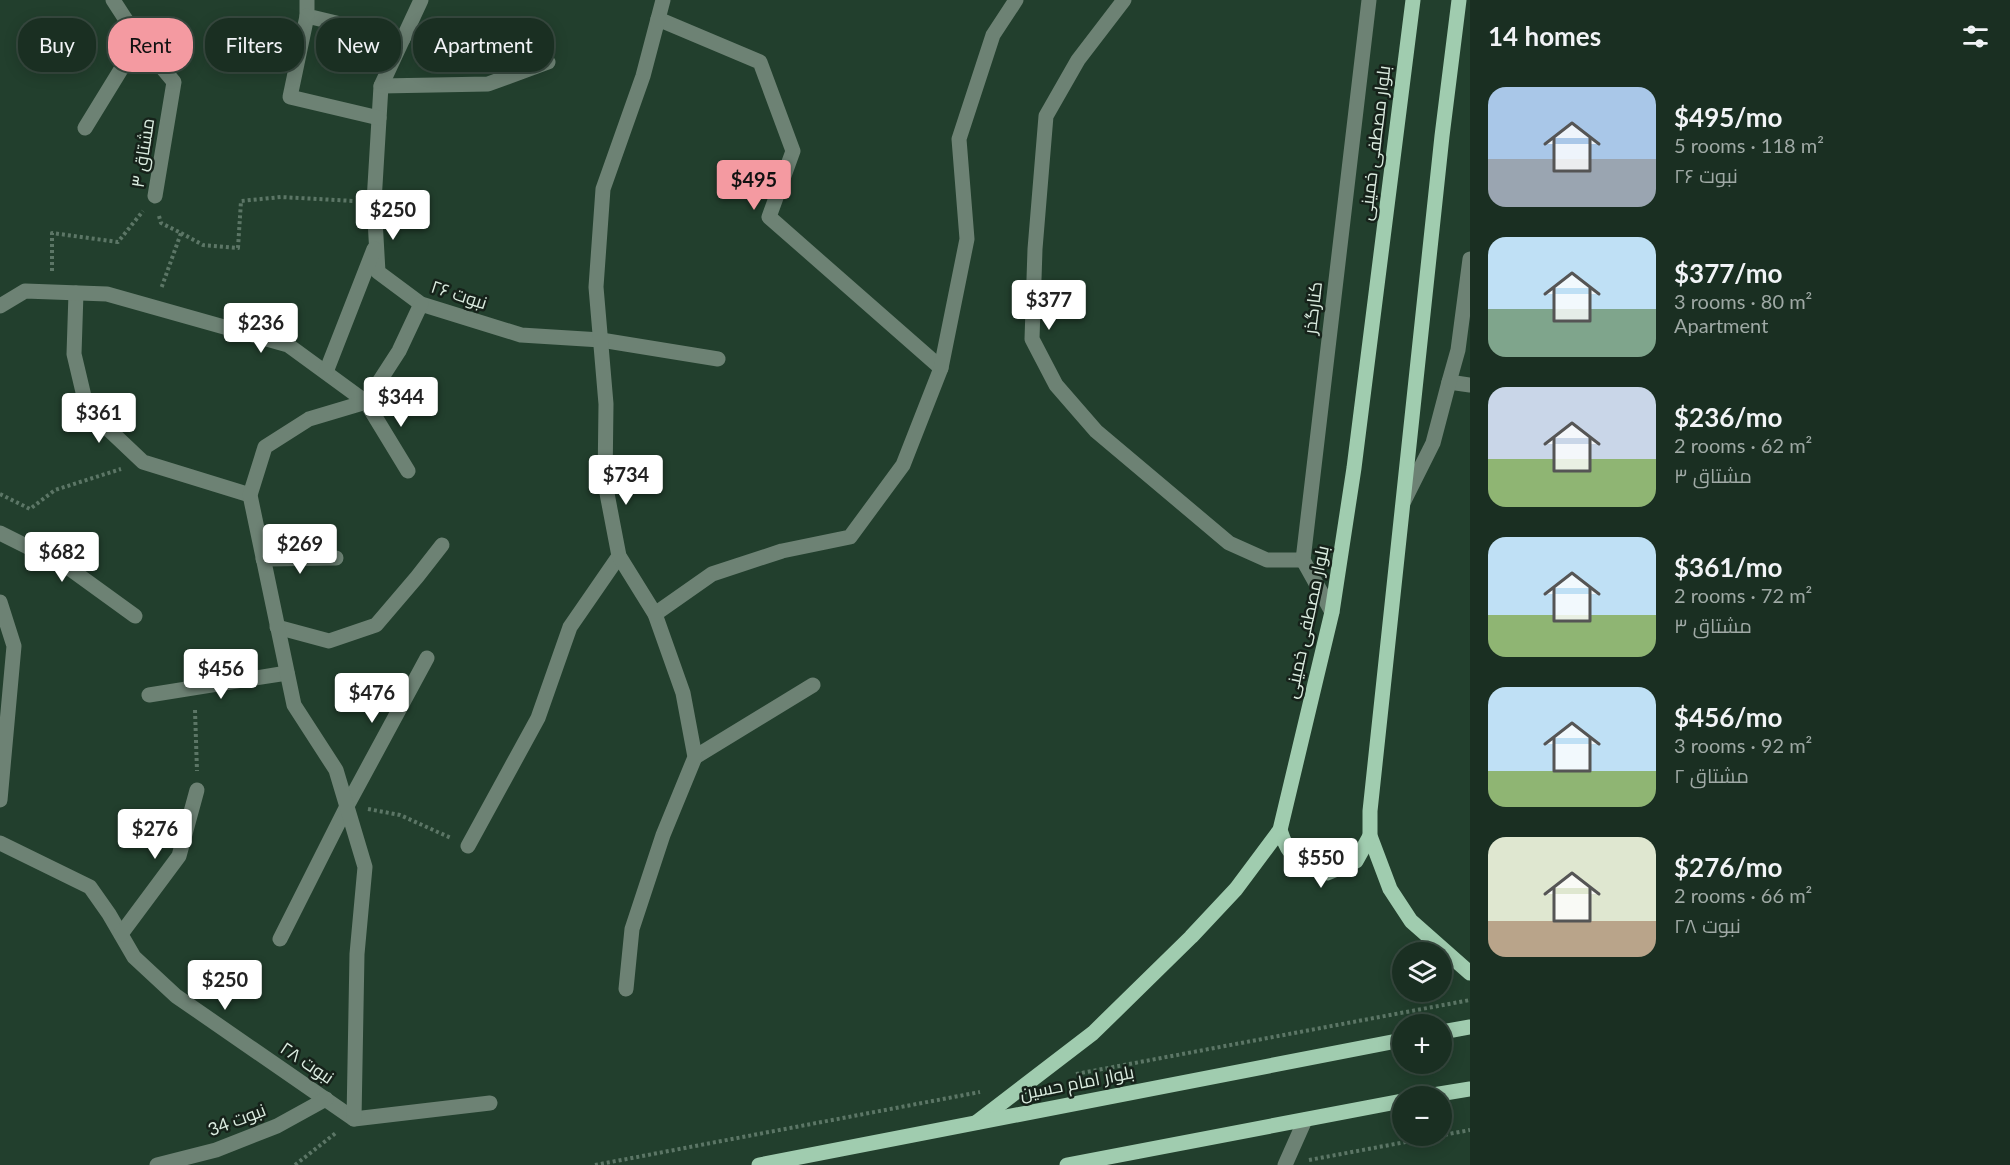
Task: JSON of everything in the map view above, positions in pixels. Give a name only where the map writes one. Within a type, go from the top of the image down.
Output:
[{"type":"main road","name":"بلوار مصطفی خمینی","points":[[977,1122],[1093,1034],[1236,889],[1280,830],[1332,612],[1354,468],[1413,0]]},
{"type":"main road","points":[[1459,0],[1370,811],[1370,836],[1390,890],[1411,921],[1470,973]]},
{"type":"main road","points":[[1280,830],[1285,847],[1298,861],[1327,873],[1356,861],[1370,836]]},
{"type":"main road","points":[[1452,1030],[1470,1027]]},
{"type":"main road","name":"بلوار امام حسین","points":[[759,1165],[1392,1042]]},
{"type":"main road","points":[[1452,1092],[1470,1089]]},
{"type":"main road","points":[[1067,1165],[1392,1103]]},
{"type":"street","name":"مشتاق ۳","points":[[112,0],[124,18]]},
{"type":"street","points":[[307,0],[307,16],[290,97],[379,118]]},
{"type":"street","name":"نبوت ۲۶","points":[[421,0],[381,86],[375,202],[378,272],[421,304],[521,335],[601,340],[718,359]]},
{"type":"street","points":[[626,989],[632,929],[663,835],[695,758],[683,693],[655,614],[619,556],[605,483],[606,404],[596,287],[603,189],[643,76],[663,0]]},
{"type":"street","points":[[655,614],[712,574],[782,551],[850,537],[903,465],[940,368],[967,239],[959,140],[993,35],[1016,0]]},
{"type":"street","points":[[1124,0],[1078,60],[1046,116],[1035,249],[1032,339],[1056,385],[1096,431],[1229,543],[1267,560],[1303,560],[1332,612]]},
{"type":"street","name":"کنارگذر","points":[[1303,560],[1369,0]]},
{"type":"street","points":[[307,16],[403,39]]},
{"type":"street","points":[[658,19],[760,62],[793,151],[769,217],[940,368]]},
{"type":"street","points":[[85,128],[119,72]]},
{"type":"street","name":"مشتاق ۳","points":[[155,196],[174,82],[166,72]]},
{"type":"street","points":[[381,86],[488,84],[521,72]]},
{"type":"street","points":[[326,372],[377,244]]},
{"type":"street","points":[[1403,504],[1432,443],[1458,350],[1470,259]]},
{"type":"street","points":[[0,306],[26,291],[107,294],[288,345],[366,402],[408,471]]},
{"type":"street","points":[[76,292],[74,354],[87,410],[143,462],[250,495]]},
{"type":"street","points":[[421,304],[399,351],[366,402],[309,419],[265,447],[250,495],[294,705],[336,770],[365,867],[357,954],[354,1119],[490,1103]]},
{"type":"street","points":[[1449,382],[1470,385]]},
{"type":"street","points":[[0,533],[66,566],[135,616]]},
{"type":"street","points":[[277,627],[329,641],[376,624],[442,545]]},
{"type":"street","points":[[468,846],[538,718],[570,627],[619,556]]},
{"type":"street","points":[[263,559],[336,558]]},
{"type":"street","points":[[0,602],[14,646],[0,800]]},
{"type":"street","points":[[280,939],[346,806],[427,658]]},
{"type":"street","points":[[149,695],[287,673]]},
{"type":"street","points":[[695,758],[813,685]]},
{"type":"street","points":[[121,934],[179,856],[198,790]]},
{"type":"street","name":"نبوت ۲۸","points":[[0,843],[90,887],[134,957],[176,996],[354,1119]]},
{"type":"street","name":"نبوت 34","points":[[157,1165],[216,1150],[277,1126],[326,1099]]},
{"type":"street","points":[[1285,1165],[1305,1120]]},
{"type":"path","name":"مشتاق ۳","points":[[155,196],[161,223],[181,233]]},
{"type":"path","points":[[51,292],[52,232],[118,242],[155,196]]},
{"type":"path","points":[[155,307],[181,233],[203,245],[238,248],[241,201],[281,197],[375,202]]},
{"type":"path","points":[[0,494],[30,509],[55,490],[143,462]]},
{"type":"path","points":[[194,688],[198,790]]},
{"type":"path","points":[[346,806],[400,815],[468,846]]},
{"type":"path","points":[[295,1165],[354,1119]]},
{"type":"path","points":[[1285,1165],[1470,1130]]}]
